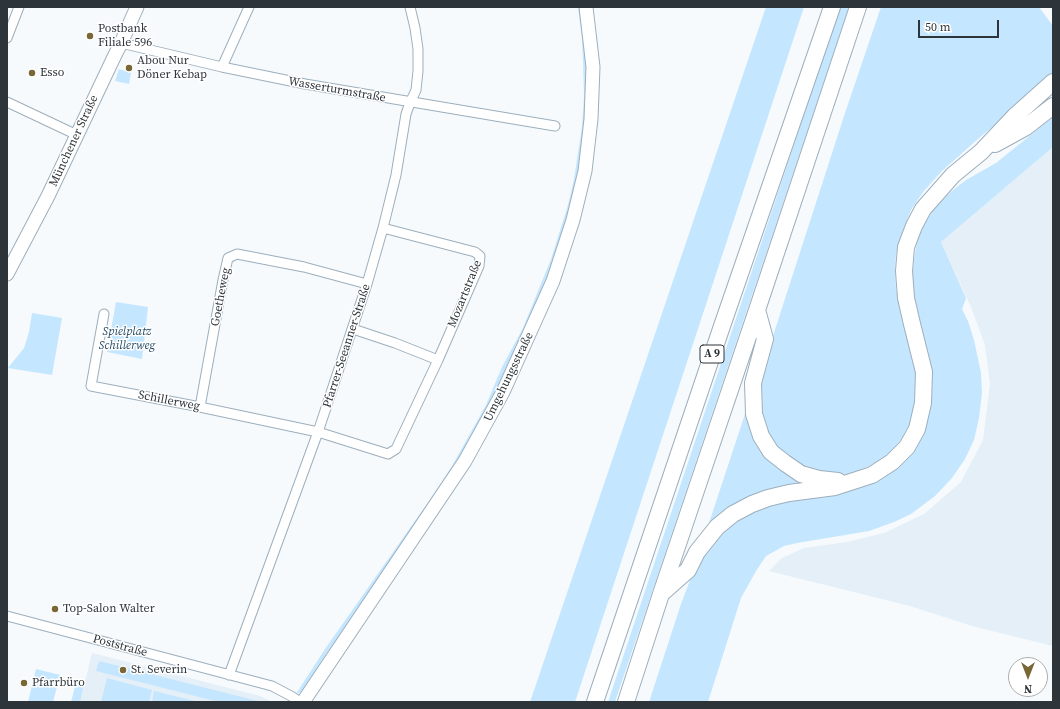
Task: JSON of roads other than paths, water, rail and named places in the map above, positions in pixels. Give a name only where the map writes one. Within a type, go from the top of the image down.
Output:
[{"type":"highway","name":"A 9","points":[[595,702],[832,7]]},
{"type":"highway","name":"A 9","points":[[626,702],[858,7]]},
{"type":"highway","points":[[661,594],[688,570],[697,552],[716,527],[733,514],[768,498],[788,493],[835,487],[872,475],[892,462],[907,447],[917,429],[923,403],[924,372],[906,298],[904,271],[906,247],[914,226],[923,209],[953,175],[981,152],[1015,116],[1053,82]]},
{"type":"highway","points":[[981,152],[1026,127],[1053,106]]},
{"type":"highway","points":[[757,310],[765,339],[754,383],[754,414],[762,436],[771,452],[785,464],[802,474],[820,479],[852,482]]},
{"type":"street","points":[[7,38],[19,7]]},
{"type":"street","name":"Münchener Straße","points":[[7,274],[48,196],[137,7]]},
{"type":"street","points":[[222,67],[249,7]]},
{"type":"street","name":"Pfarrer-Seeanner-Straße","points":[[229,675],[318,432],[353,329],[383,228],[396,175],[406,114],[416,90],[418,49],[410,7]]},
{"type":"street","name":"Umgehungsstraße","points":[[303,702],[465,461],[503,392],[553,281],[573,220],[585,171],[591,119],[593,67],[586,7]]},
{"type":"street","name":"Wasserturmstraße","points":[[121,43],[222,67],[305,84],[410,103],[555,126]]},
{"type":"street","points":[[7,102],[77,135]]},
{"type":"street","name":"Mozartstraße","points":[[318,432],[388,454],[396,449],[438,360],[479,266],[480,256],[475,252],[383,228]]},
{"type":"street","name":"Goetheweg","points":[[200,407],[228,258],[237,254],[304,267],[367,284]]},
{"type":"street","name":"Schillerweg","points":[[104,314],[91,386],[318,432]]},
{"type":"street","points":[[353,329],[438,360]]},
{"type":"street","name":"Poststraße","points":[[7,616],[272,686],[300,702]]},
{"type":"place","name":"Postbank Filiale 596","points":[[90,36]]},
{"type":"place","name":"Abou Nur Döner Kebap","points":[[129,68]]},
{"type":"place","name":"Esso","points":[[32,73]]},
{"type":"place","name":"Top-Salon Walter","points":[[55,609]]},
{"type":"place","name":"St. Severin","points":[[123,670]]},
{"type":"place","name":"Pfarrbüro","points":[[24,683]]},
{"type":"park label","name":"Spielplatz Schillerweg","points":[[127,339]]}]
